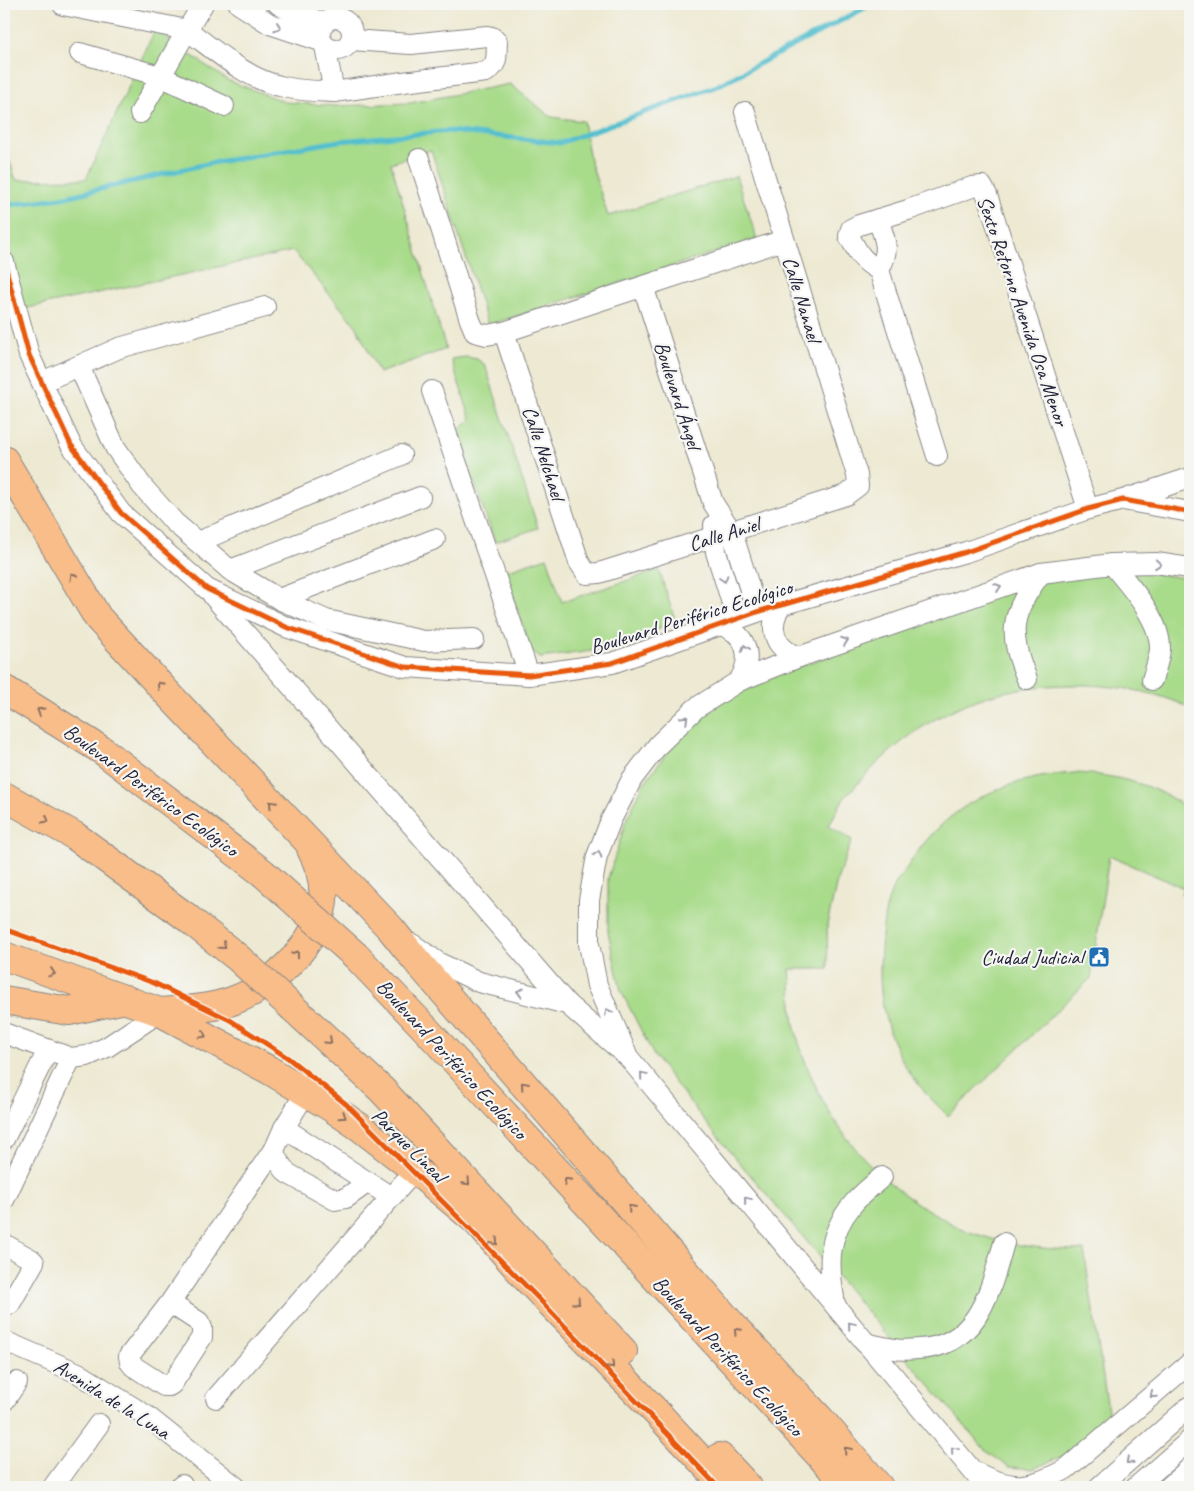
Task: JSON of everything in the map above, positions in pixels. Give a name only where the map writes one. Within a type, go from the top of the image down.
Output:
[{"type":"highway","points":[[4,460],[98,618],[391,929],[428,975],[727,1319],[820,1419],[879,1487]]},
{"type":"highway","name":"Boulevard Periférico Ecológico","points":[[4,689],[103,751],[263,873],[356,956],[849,1487]]},
{"type":"highway","points":[[4,796],[75,836],[185,916],[237,957],[382,1090],[748,1487]]},
{"type":"highway","points":[[160,1012],[204,1008],[232,1001],[262,986],[292,960],[313,929],[321,911],[322,902],[322,881],[318,862],[305,839]]},
{"type":"highway","points":[[4,956],[160,1012],[269,1070],[361,1128],[416,1170],[476,1221],[528,1280],[726,1487]]},
{"type":"highway","points":[[4,1000],[69,1011],[125,999]]},
{"type":"street","points":[[63,4],[186,30],[249,74],[278,86],[306,91],[334,92],[486,72],[493,68],[496,61],[497,42],[492,37],[487,36],[411,44],[352,40]]},
{"type":"street","points":[[140,113],[186,30],[203,4]]},
{"type":"street","points":[[240,4],[270,24],[323,37]]},
{"type":"street","points":[[278,4],[289,10],[323,37],[330,50],[337,50],[348,45],[352,40],[351,27],[347,22],[335,18],[323,37],[334,92]]},
{"type":"street","points":[[80,52],[160,76],[224,106]]},
{"type":"street","name":"Calle Nanael","points":[[745,112],[857,475],[858,486]]},
{"type":"street","points":[[419,158],[475,332],[487,335],[504,332],[784,240]]},
{"type":"street","name":"Sexto Retorno Avenida Osa Menor","points":[[879,270],[868,265],[860,257],[849,236],[851,229],[972,186],[982,186],[987,195],[1088,509]]},
{"type":"street","points":[[878,219],[886,246],[886,257],[879,270],[937,456]]},
{"type":"street","name":"Boulevard Periférico Ecológico","points":[[4,262],[29,355],[71,445],[121,513],[207,590],[286,627],[405,666],[529,675],[612,663],[757,612],[966,552],[1088,509],[1123,500],[1190,512]]},
{"type":"street","name":"Boulevard Ángel","points":[[643,286],[723,534],[757,612]]},
{"type":"street","points":[[42,382],[119,348],[265,307]]},
{"type":"street","name":"Calle Nelchael","points":[[504,332],[580,562],[587,574]]},
{"type":"street","points":[[79,366],[115,447],[142,486],[174,522],[230,570],[279,599],[326,620],[424,641],[474,639]]},
{"type":"street","points":[[432,391],[529,675]]},
{"type":"street","points":[[198,542],[401,455]]},
{"type":"street","points":[[1123,500],[1190,478]]},
{"type":"street","name":"Calle Aniel","points":[[587,574],[599,573],[846,496],[858,486]]},
{"type":"street","points":[[230,570],[420,498]]},
{"type":"street","name":"Boulevard Ángel","points":[[723,534],[716,552],[728,622]]},
{"type":"street","points":[[279,599],[435,539]]},
{"type":"street","points":[[1112,564],[1132,588],[1146,609],[1156,630],[1160,647],[1152,680]]},
{"type":"street","points":[[628,1057],[597,985],[588,944],[588,900],[597,856],[611,820],[632,779],[658,745],[696,708],[739,681],[799,657],[1041,573],[1112,564],[1156,564],[1190,568]]},
{"type":"street","points":[[1026,679],[1017,656],[1014,638],[1016,619],[1023,598],[1041,573]]},
{"type":"street","points":[[207,590],[567,1004],[628,1057],[986,1487]]},
{"type":"street","points":[[781,605],[774,620],[776,636],[785,650],[799,657]]},
{"type":"street","points":[[728,622],[745,646],[747,655],[747,664],[739,681]]},
{"type":"street","points":[[391,929],[439,964],[471,979],[567,1004]]},
{"type":"street","points":[[4,1033],[71,1058],[87,1056],[107,1047],[160,1012]]},
{"type":"street","points":[[4,1139],[48,1050]]},
{"type":"street","points":[[4,1200],[71,1058]]},
{"type":"street","points":[[170,1302],[273,1150],[306,1092]]},
{"type":"street","points":[[284,1128],[391,1197]]},
{"type":"street","points":[[273,1150],[287,1173],[335,1200],[346,1198],[368,1182]]},
{"type":"street","points":[[216,1398],[416,1170]]},
{"type":"street","points":[[835,1306],[830,1276],[830,1249],[839,1226],[853,1204],[882,1177]]},
{"type":"street","points":[[865,1342],[897,1350],[929,1349],[952,1340],[968,1329],[982,1307],[992,1283],[1004,1242]]},
{"type":"street","points":[[4,1244],[34,1262],[10,1304],[4,1307]]},
{"type":"street","name":"Avenida de la Luna","points":[[4,1340],[78,1373],[147,1416],[236,1487]]},
{"type":"street","points":[[971,1470],[1004,1485],[1019,1487],[1051,1478],[1066,1469],[1190,1363]]},
{"type":"street","points":[[4,1401],[17,1382]]},
{"type":"street","points":[[1099,1487],[1190,1406]]},
{"type":"street","points":[[53,1487],[99,1424]]},
{"type":"street","points":[[1136,1487],[1190,1440]]},
{"type":"street","points":[[1169,1487],[1190,1468]]},
{"type":"green space","points":[[155,30],[227,80],[285,102],[336,106],[410,103],[510,84],[551,117],[583,121],[590,160],[608,216],[736,176],[757,239],[488,325],[431,150],[391,163],[446,349],[379,373],[356,326],[293,251],[23,309],[4,225],[4,144],[16,180],[86,179]]},
{"type":"green space","points":[[466,357],[477,359],[485,365],[538,528],[495,542],[456,432],[471,420],[451,359]]},
{"type":"green space","points":[[547,557],[562,602],[659,570],[676,623],[599,650],[540,658],[531,651],[505,571]]},
{"type":"green space","points":[[1089,572],[1146,572],[1190,579],[1190,708],[1152,694],[1124,688],[1083,685],[1034,687],[984,697],[927,724],[878,762],[839,806],[829,826],[852,840],[838,877],[827,925],[828,969],[790,969],[795,1029],[804,1058],[830,1112],[846,1136],[865,1159],[909,1198],[970,1232],[1002,1242],[1056,1249],[1084,1250],[1109,1417],[1065,1455],[1033,1469],[1009,1467],[986,1451],[710,1128],[654,1056],[621,991],[608,932],[608,878],[626,821],[644,783],[683,732],[740,688],[1018,587]]},
{"type":"green space","points":[[1075,773],[1106,776],[1136,783],[1164,794],[1190,810],[1190,899],[1181,894],[1184,888],[1109,856],[1091,978],[948,1116],[914,1079],[903,1063],[893,1042],[885,1016],[882,1004],[880,964],[886,909],[891,891],[923,845],[940,826],[979,798],[1001,788],[1025,781]]},
{"type":"waterway","points":[[8,205],[61,198],[211,163],[339,141],[450,131],[560,143],[717,86],[872,4]]},
{"type":"cycle path","points":[[4,262],[29,355],[71,445],[121,513],[207,589],[286,627],[405,667],[529,675],[612,663],[757,612],[966,552],[1088,509],[1123,500],[1190,512]]},
{"type":"cycle path","name":"Parque Lineal","points":[[4,929],[154,983],[230,1020],[288,1058],[346,1104],[539,1299],[718,1487]]},
{"type":"place","name":"Ciudad Judicial","points":[[1099,957]]}]
